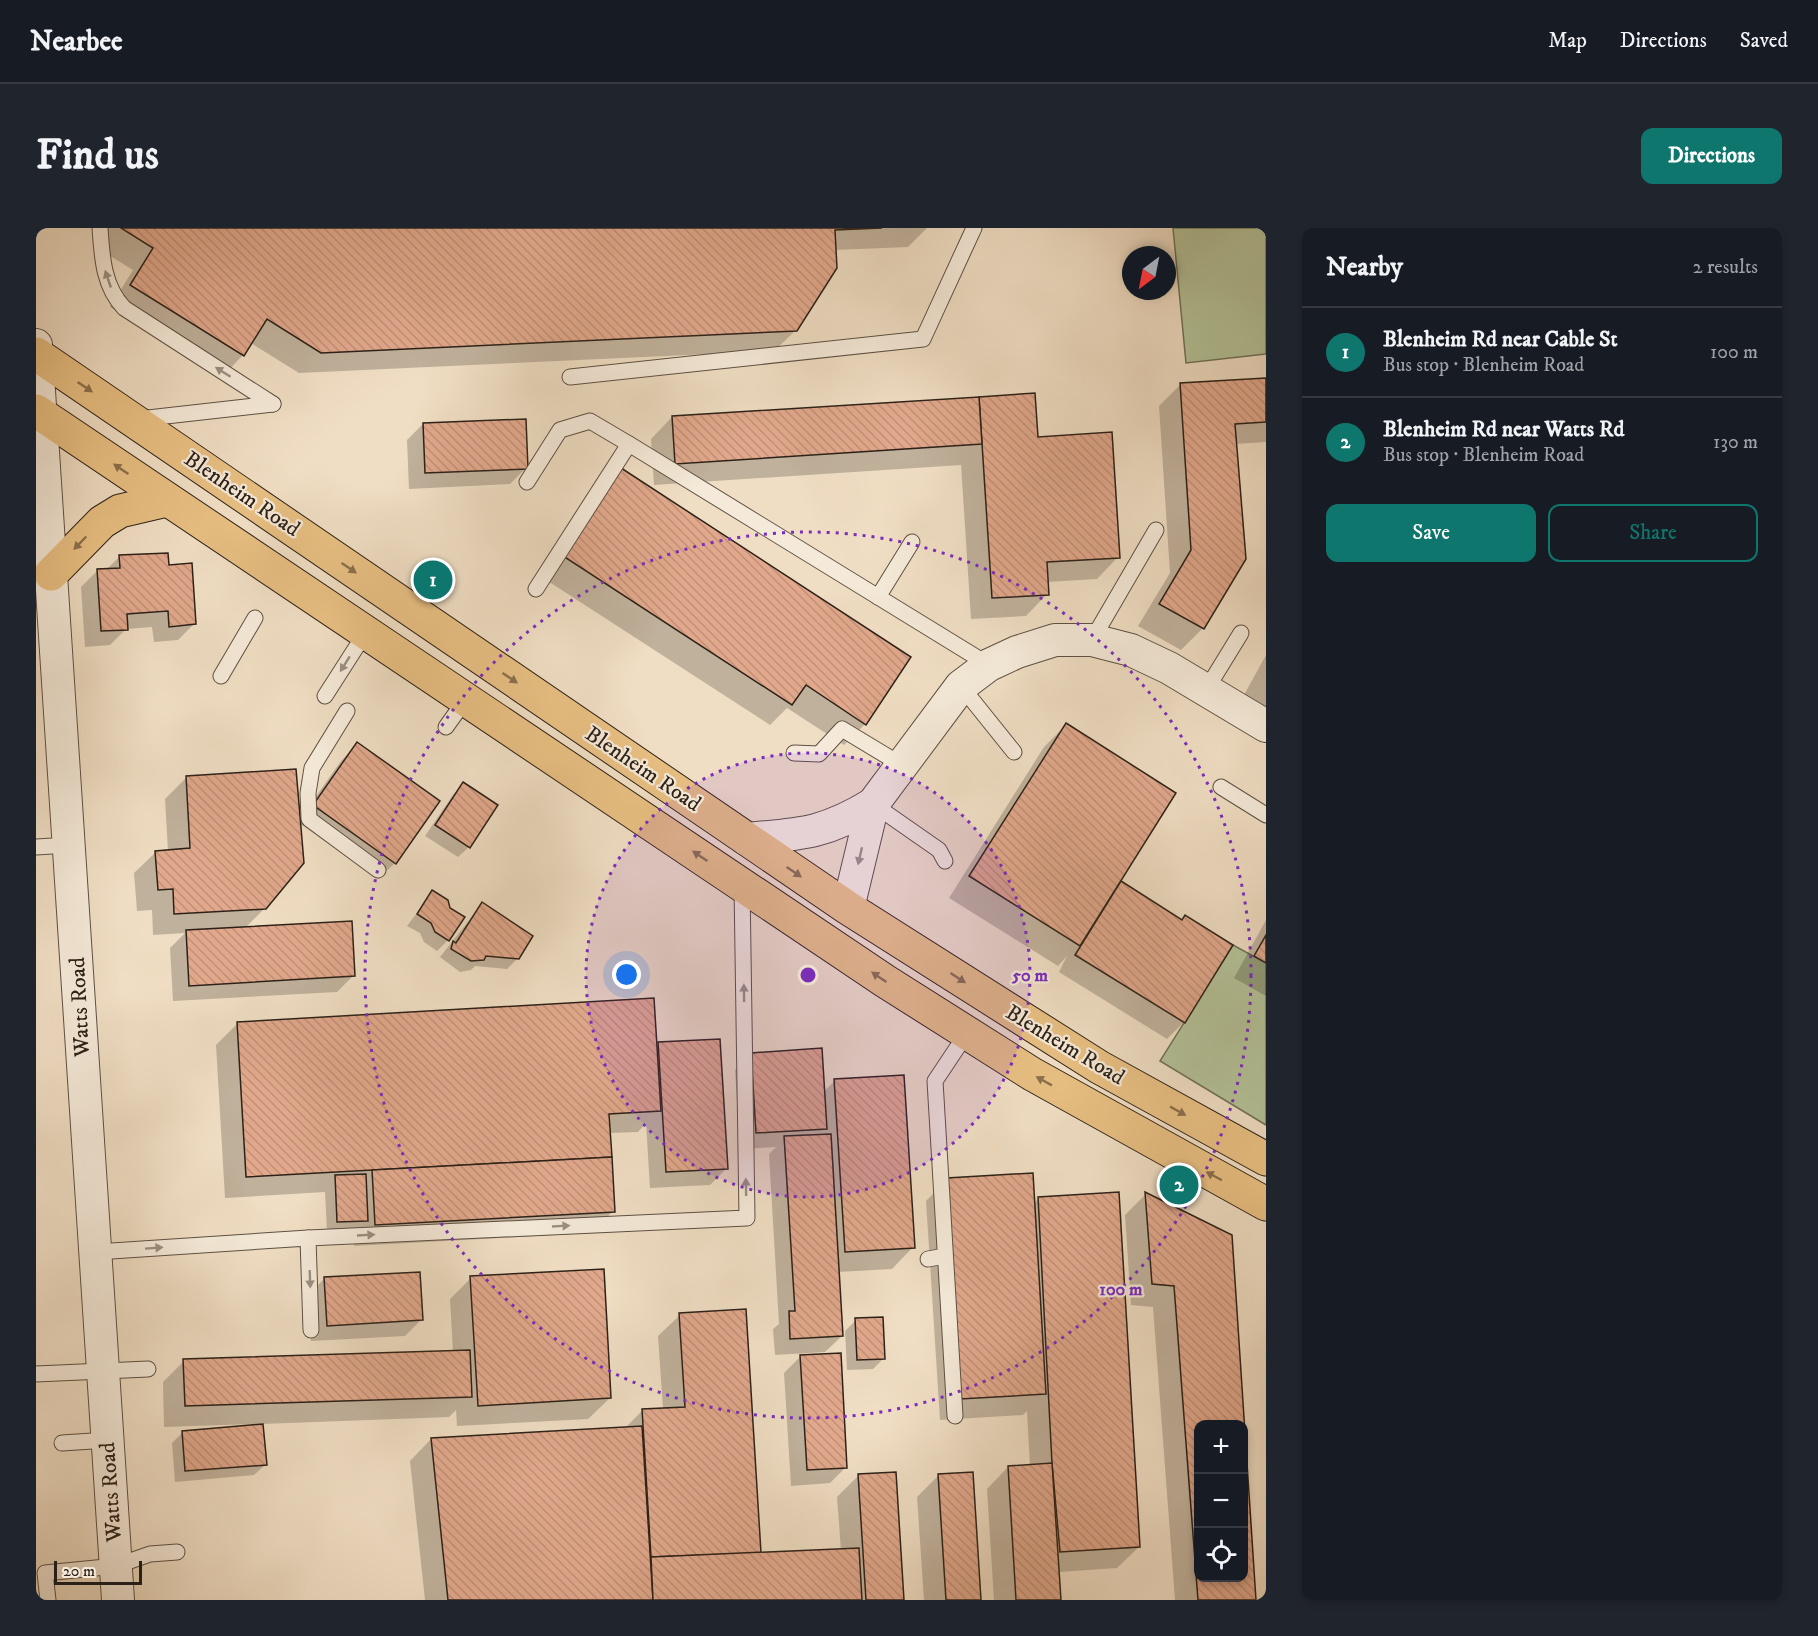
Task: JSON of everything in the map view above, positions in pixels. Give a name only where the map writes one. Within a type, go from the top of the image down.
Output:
[{"type":"main road","name":"Blenheim Road","points":[[36,354],[848,908],[1099,1067],[1266,1159]]},
{"type":"main road","name":"Blenheim Road","points":[[38,413],[742,885],[968,1033],[1032,1074],[1266,1204]]},
{"type":"main road","points":[[46,560],[120,511],[167,500]]},
{"type":"main road","points":[[1128,1128],[1149,1095]]},
{"type":"street","name":"Watts Road","points":[[36,345],[46,560],[69,845],[118,1600]]},
{"type":"street","points":[[848,908],[873,804],[900,764],[961,686],[988,665],[1017,652],[1055,640],[1092,640],[1131,650],[1206,690],[1266,726]]},
{"type":"street","points":[[746,839],[808,833],[830,827],[873,804]]},
{"type":"lane","points":[[100,228],[105,272],[114,294],[124,308],[273,404],[135,420]]},
{"type":"lane","points":[[570,377],[923,339],[974,228]]},
{"type":"lane","points":[[527,482],[560,430],[590,421],[988,665]]},
{"type":"lane","points":[[536,589],[629,444]]},
{"type":"lane","points":[[733,507],[742,494]]},
{"type":"lane","points":[[1092,640],[1156,530]]},
{"type":"lane","points":[[878,597],[912,542]]},
{"type":"lane","points":[[221,676],[255,618]]},
{"type":"lane","points":[[325,696],[366,632]]},
{"type":"lane","points":[[1206,690],[1241,633]]},
{"type":"lane","points":[[961,686],[1014,752]]},
{"type":"lane","points":[[446,727],[466,699]]},
{"type":"lane","points":[[348,711],[312,768],[308,793],[309,819],[378,870]]},
{"type":"lane","points":[[794,753],[819,754],[842,729],[900,764]]},
{"type":"lane","points":[[1221,787],[1266,815]]},
{"type":"lane","points":[[873,804],[939,850],[945,861]]},
{"type":"lane","points":[[36,847],[69,845]]},
{"type":"lane","points":[[96,1252],[308,1238],[747,1218],[742,885]]},
{"type":"lane","points":[[955,1416],[935,1081],[968,1033]]},
{"type":"lane","points":[[308,1238],[311,1330]]},
{"type":"lane","points":[[928,1259],[945,1256]]},
{"type":"lane","points":[[36,1374],[148,1369]]},
{"type":"lane","points":[[62,1443],[108,1440]]},
{"type":"lane","points":[[48,1600],[45,1573],[116,1566],[150,1554],[177,1552]]},
{"type":"green space","points":[[1173,228],[1266,228],[1266,354],[1186,363]]},
{"type":"green space","points":[[1233,945],[1266,963],[1266,1125],[1160,1061]]},
{"type":"building","points":[[121,228],[882,228],[835,230],[837,268],[797,331],[321,353],[267,319],[244,356],[130,285],[153,248]]},
{"type":"building","points":[[1266,378],[1266,422],[1235,424],[1246,559],[1204,629],[1159,604],[1191,550],[1180,383]]},
{"type":"building","points":[[1035,393],[1038,437],[1112,432],[1120,558],[1047,562],[1049,595],[992,598],[979,397]]},
{"type":"building","points":[[979,397],[982,444],[675,464],[672,416]]},
{"type":"building","points":[[526,419],[528,469],[425,473],[423,423]]},
{"type":"building","points":[[618,466],[911,657],[866,725],[806,685],[792,705],[560,554]]},
{"type":"building","points":[[168,553],[169,565],[192,563],[196,624],[169,627],[168,611],[127,614],[128,630],[101,631],[97,569],[120,568],[119,555]]},
{"type":"building","points":[[1066,723],[1176,793],[1080,946],[969,876]]},
{"type":"building","points":[[357,742],[440,801],[396,864],[313,805]]},
{"type":"building","points":[[296,769],[304,863],[266,909],[174,914],[173,889],[158,890],[155,851],[190,848],[186,776]]},
{"type":"building","points":[[463,782],[498,805],[470,848],[435,825]]},
{"type":"building","points":[[1121,881],[1182,920],[1185,915],[1233,945],[1185,1023],[1075,955]]},
{"type":"building","points":[[432,890],[448,900],[450,908],[465,917],[449,941],[435,932],[431,923],[417,914]]},
{"type":"building","points":[[482,902],[533,936],[519,959],[486,956],[484,960],[471,961],[451,949],[453,941],[456,943]]},
{"type":"building","points":[[352,921],[355,976],[189,986],[186,930]]},
{"type":"building","points":[[1266,935],[1266,963],[1254,956]]},
{"type":"building","points":[[654,998],[661,1111],[609,1114],[612,1157],[246,1177],[237,1022]]},
{"type":"building","points":[[720,1039],[728,1169],[666,1172],[658,1042]]},
{"type":"building","points":[[822,1048],[827,1129],[756,1133],[751,1053]]},
{"type":"building","points":[[904,1075],[915,1248],[845,1252],[834,1079]]},
{"type":"building","points":[[831,1134],[843,1336],[790,1339],[789,1311],[795,1311],[784,1136]]},
{"type":"building","points":[[612,1157],[615,1212],[375,1225],[372,1170]]},
{"type":"building","points":[[1033,1173],[1046,1394],[960,1399],[947,1178]]},
{"type":"building","points":[[366,1174],[368,1221],[337,1222],[335,1175]]},
{"type":"building","points":[[1119,1192],[1140,1547],[1060,1552],[1052,1463],[1038,1197]]},
{"type":"building","points":[[1145,1192],[1232,1235],[1244,1420],[1194,1420],[1194,1548],[1174,1286],[1152,1284]]},
{"type":"building","points":[[604,1269],[611,1398],[478,1406],[470,1276]]},
{"type":"building","points":[[420,1272],[423,1320],[327,1326],[324,1277]]},
{"type":"building","points":[[746,1309],[761,1553],[651,1557],[642,1409],[685,1407],[679,1313]]},
{"type":"building","points":[[883,1317],[885,1359],[857,1360],[855,1318]]},
{"type":"building","points":[[470,1350],[472,1397],[185,1406],[183,1359]]},
{"type":"building","points":[[841,1353],[847,1468],[807,1470],[800,1355]]},
{"type":"building","points":[[263,1424],[267,1465],[185,1471],[182,1431]]},
{"type":"building","points":[[642,1426],[653,1600],[448,1600],[431,1438]]},
{"type":"building","points":[[1052,1463],[1061,1600],[1016,1600],[1008,1466]]},
{"type":"building","points":[[896,1472],[904,1600],[866,1600],[858,1474]]},
{"type":"building","points":[[973,1472],[981,1600],[946,1600],[938,1474]]},
{"type":"building","points":[[1248,1478],[1256,1600],[1198,1600],[1197,1582],[1248,1582]]},
{"type":"building","points":[[859,1548],[862,1600],[653,1600],[651,1557]]},
{"type":"place","name":"Blenheim Rd near Cable St","points":[[433,580]]},
{"type":"place","name":"Blenheim Rd near Watts Rd","points":[[1179,1185]]}]
